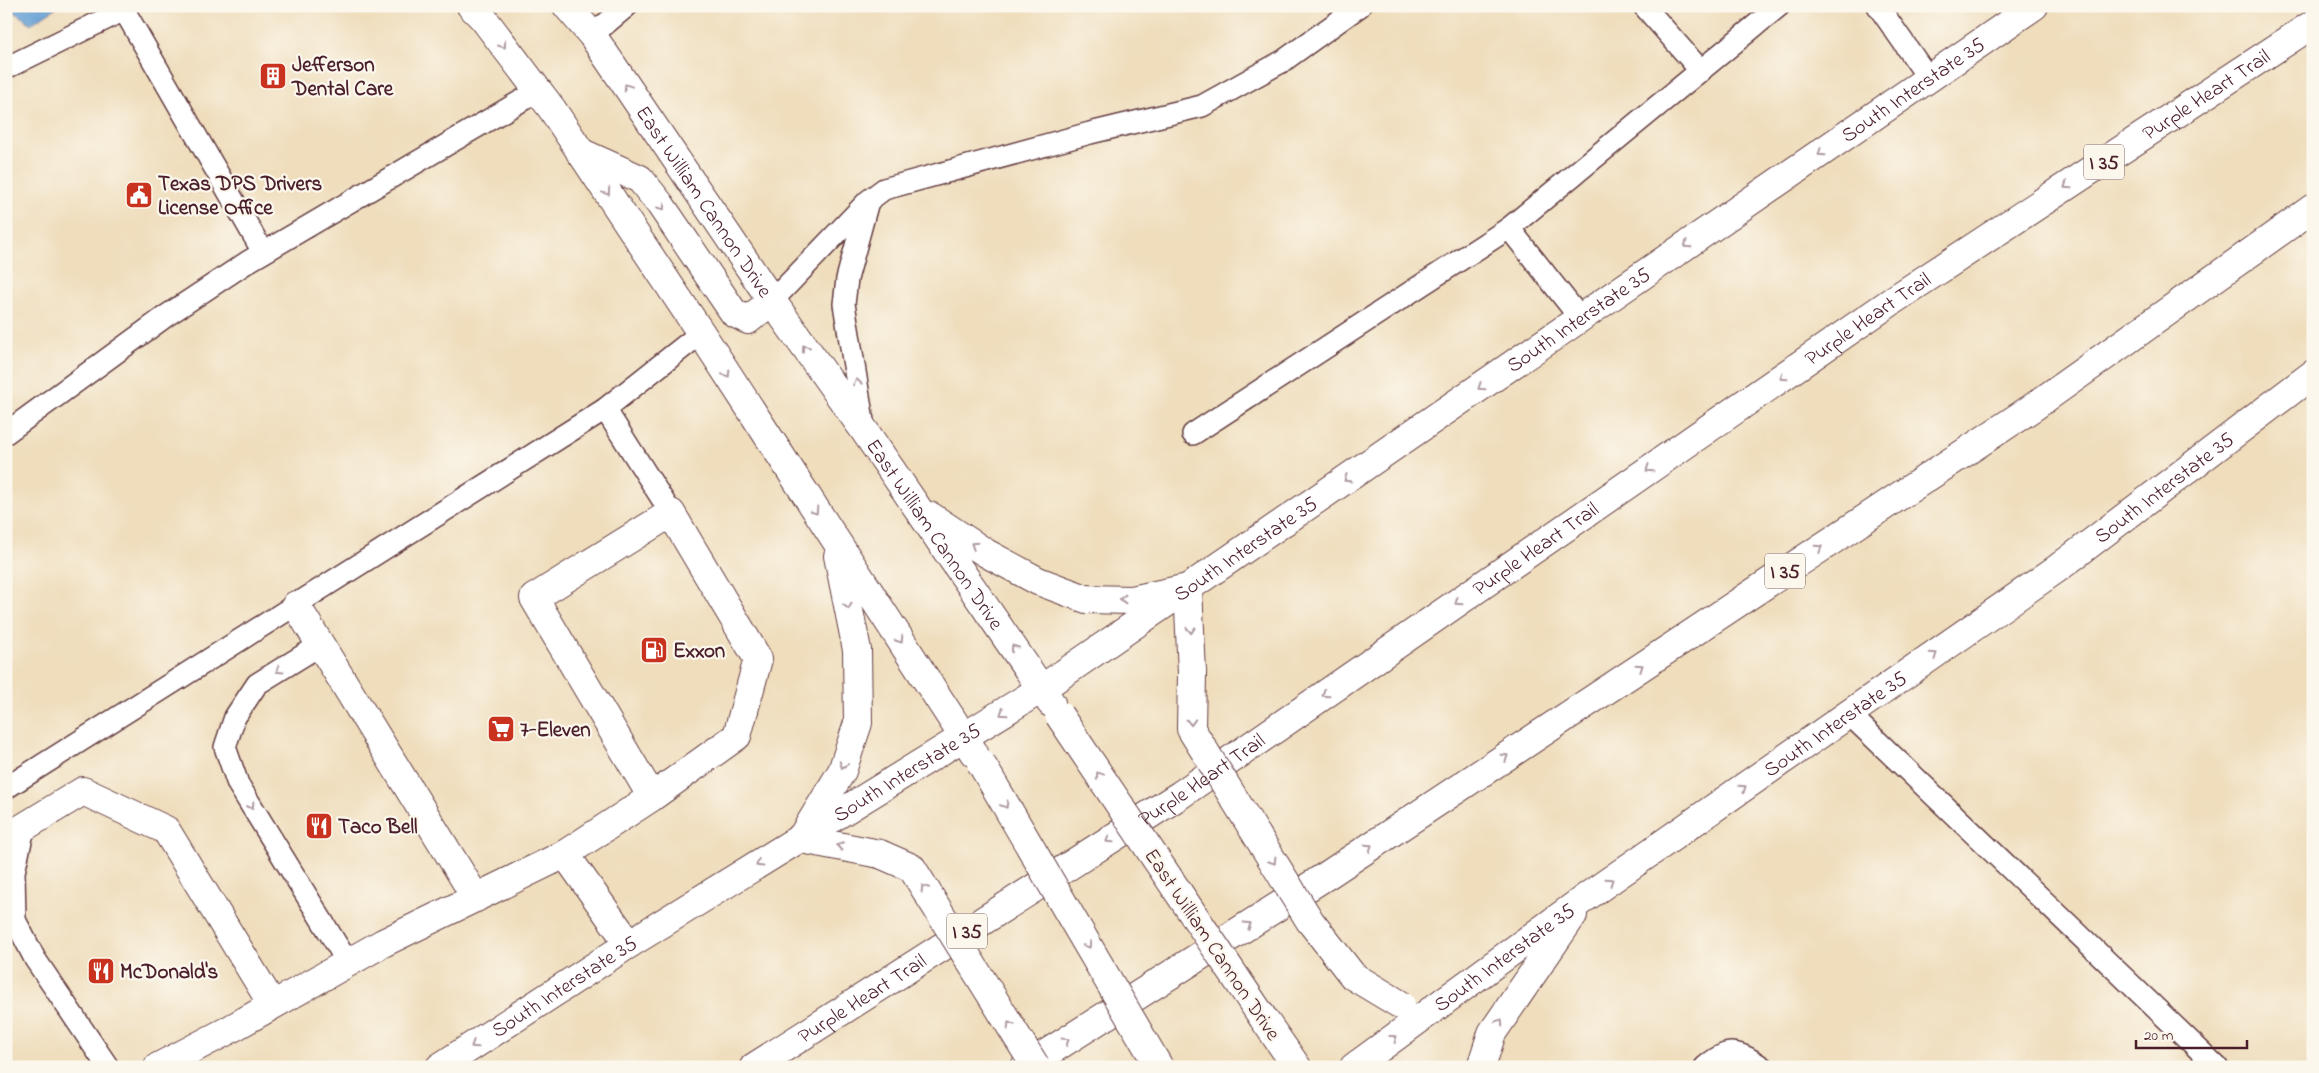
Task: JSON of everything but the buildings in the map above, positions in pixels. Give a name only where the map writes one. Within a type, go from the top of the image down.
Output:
[{"type":"main road","points":[[471,6],[483,18],[538,91],[580,152],[701,333],[964,738],[1159,1067]]},
{"type":"main road","name":"East William Cannon Drive","points":[[567,6],[592,36],[772,302],[918,508],[1293,1062]]},
{"type":"main road","name":"South Interstate 35","points":[[440,1067],[629,944],[964,738],[1041,688],[2034,6]]},
{"type":"main road","name":"Purple Heart Trail","points":[[754,1067],[1180,795],[1895,299],[2313,24]]},
{"type":"main road","points":[[580,152],[640,180],[660,204],[734,313],[748,320],[772,302]]},
{"type":"main road","name":"I 35","points":[[1025,1067],[1329,874],[2024,414],[2313,208]]},
{"type":"main road","points":[[2238,263],[2313,219]]},
{"type":"main road","name":"South Interstate 35","points":[[1354,1067],[1412,1010],[1585,898],[2058,568],[2313,374]]},
{"type":"main road","points":[[918,508],[986,553],[1038,581],[1086,600],[1132,600],[1188,588],[1192,673],[1191,729],[1310,922],[1353,976],[1412,1010]]},
{"type":"main road","points":[[158,1067],[227,1031],[348,962],[565,854],[652,797],[737,736],[758,658],[671,513],[534,598],[652,797]]},
{"type":"main road","points":[[835,541],[857,650],[858,723],[842,771],[801,839],[880,854],[912,868],[1036,1067]]},
{"type":"main road","points":[[296,605],[476,898]]},
{"type":"main road","points":[[15,833],[83,791],[166,830],[272,1004]]},
{"type":"main road","points":[[565,854],[629,944]]},
{"type":"main road","points":[[1481,1067],[1492,1033],[1585,898]]},
{"type":"lane","points":[[592,36],[627,6]]},
{"type":"lane","points":[[772,302],[868,201],[884,189],[1080,136],[1202,106],[1283,61],[1360,6]]},
{"type":"lane","points":[[1644,6],[1700,70]]},
{"type":"lane","points":[[1193,434],[1509,228],[1779,6]]},
{"type":"lane","points":[[1878,6],[1929,79]]},
{"type":"lane","points":[[6,68],[124,10],[263,252]]},
{"type":"lane","points":[[6,433],[166,316],[263,252],[538,91]]},
{"type":"lane","points":[[864,430],[844,304],[847,279],[868,201]]},
{"type":"lane","points":[[1509,228],[1580,318]]},
{"type":"lane","points":[[6,788],[605,409],[701,333]]},
{"type":"lane","points":[[605,409],[671,513]]},
{"type":"lane","points":[[320,645],[257,684],[235,717],[225,747],[238,784],[348,962]]},
{"type":"lane","points":[[1848,714],[2217,1067]]},
{"type":"lane","points":[[15,833],[15,920],[35,959],[108,1067]]},
{"type":"lane","points":[[1705,1067],[1718,1056],[1730,1052],[1742,1054],[1762,1067]]},
{"type":"water","points":[[6,6],[59,6],[31,24]]},
{"type":"place","name":"Jefferson Dental Care","points":[[273,76]]},
{"type":"place","name":"Texas DPS Drivers License Office","points":[[139,195]]},
{"type":"place","name":"Exxon","points":[[654,650]]},
{"type":"place","name":"7-Eleven","points":[[501,729]]},
{"type":"place","name":"Taco Bell","points":[[319,826]]},
{"type":"place","name":"McDonald's","points":[[101,971]]}]
